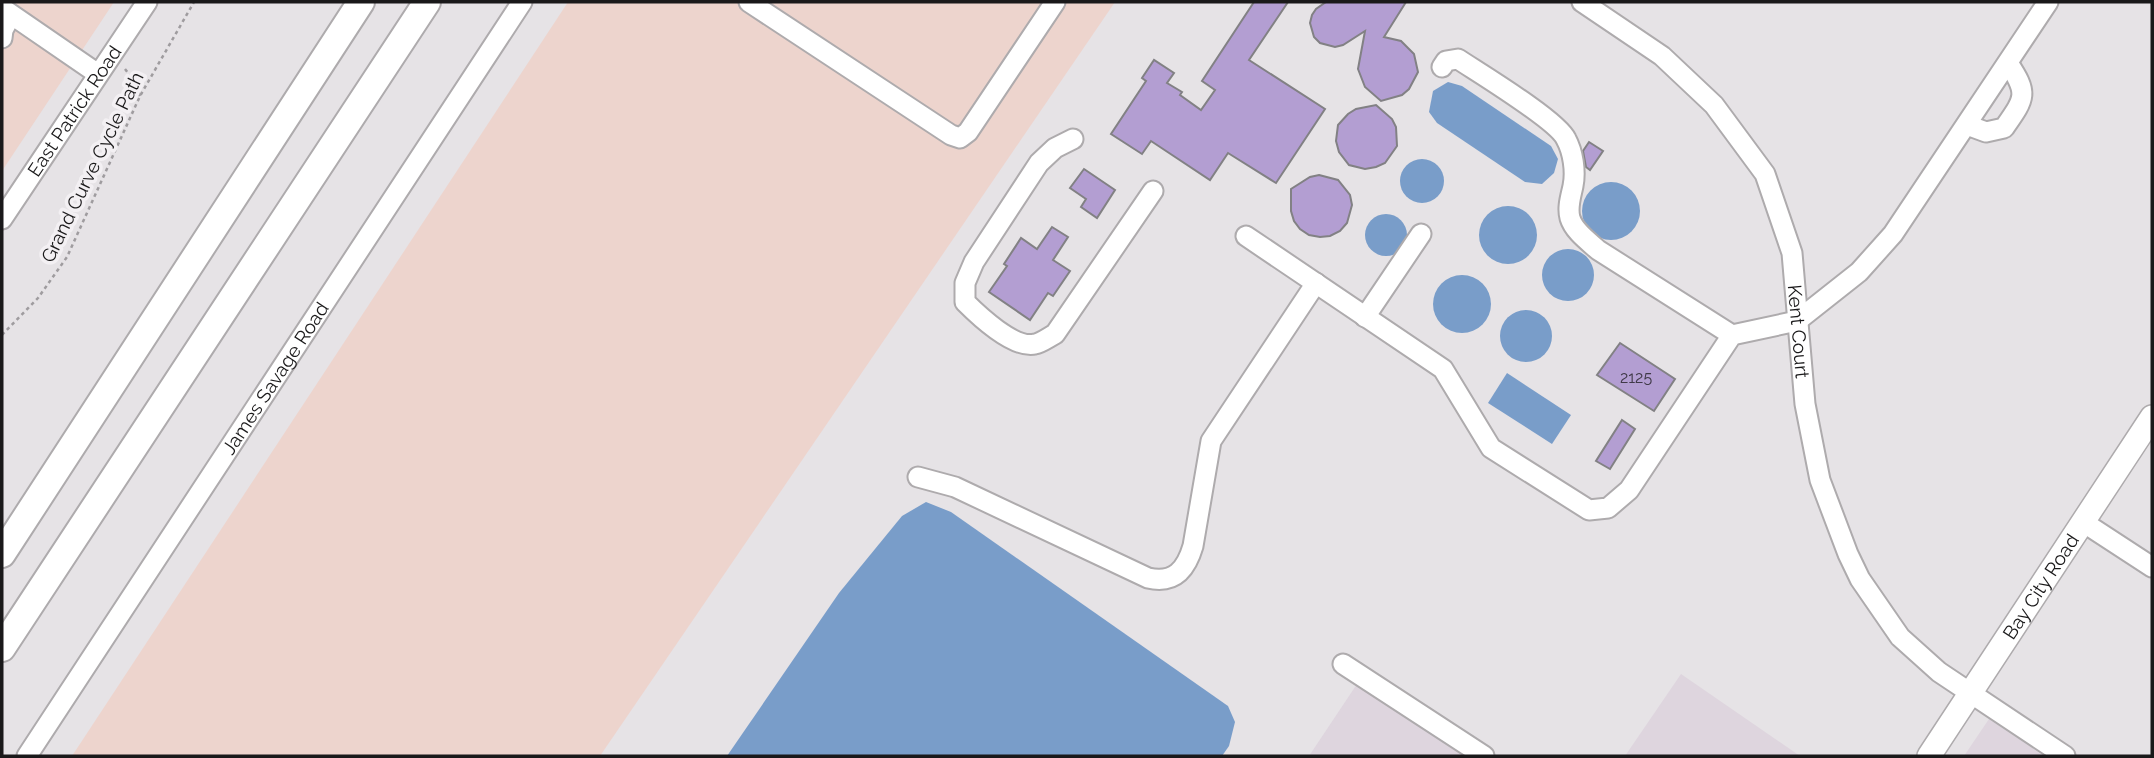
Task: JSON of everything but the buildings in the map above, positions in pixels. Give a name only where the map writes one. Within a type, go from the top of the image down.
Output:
[{"type":"highway","points":[[2,554],[361,2]]},
{"type":"highway","points":[[2,648],[427,2]]},
{"type":"highway","points":[[2,533],[113,385]]},
{"type":"highway","points":[[2,669],[41,586]]},
{"type":"main road","name":"Bay City Road","points":[[1929,756],[2152,417]]},
{"type":"street","name":"East Patrick Road","points":[[2,219],[147,2]]},
{"type":"street","name":"James Savage Road","points":[[27,756],[522,2]]},
{"type":"street","points":[[749,2],[951,135],[960,138],[968,132],[1055,2]]},
{"type":"street","name":"Kent Court","points":[[1582,2],[1662,56],[1714,105],[1765,174],[1793,253],[1805,404],[1819,480],[1860,579],[1900,637],[1939,672],[2065,756]]},
{"type":"street","points":[[1246,236],[1443,369],[1491,448],[1589,510],[1608,508],[1629,490],[1732,335],[1797,321],[1858,272],[1893,234],[2048,2]]},
{"type":"street","points":[[2,38],[7,12],[98,74]]},
{"type":"street","points":[[1442,67],[1446,61],[1458,59],[1549,121],[1565,136],[1573,158],[1574,183],[1569,203],[1570,219],[1581,235],[1598,250],[1732,335]]},
{"type":"street","points":[[1967,125],[1986,132],[2004,128],[2020,105],[2022,85],[2008,63]]},
{"type":"street","points":[[1073,139],[1055,148],[1039,163],[974,262],[965,283],[965,302],[980,318],[1016,341],[1034,345],[1055,334],[1153,191]]},
{"type":"street","points":[[1365,317],[1421,234]]},
{"type":"street","points":[[918,477],[955,487],[1148,578],[1160,581],[1177,575],[1189,561],[1193,546],[1211,441],[1316,283]]},
{"type":"street","points":[[2083,522],[2152,567]]},
{"type":"street","points":[[1343,664],[1484,756]]},
{"type":"path","name":"Grand Curve Cycle Path","points":[[2,335],[38,298],[67,257],[141,96],[194,2]]},
{"type":"shaded area","points":[[2,2],[114,2],[2,171]]},
{"type":"shaded area","points":[[568,2],[1115,2],[600,756],[72,756]]},
{"type":"shaded area","points":[[1681,674],[1800,756],[1625,756]]},
{"type":"shaded area","points":[[1357,684],[1466,756],[1309,756]]},
{"type":"shaded area","points":[[1989,719],[2044,756],[1964,756]]},
{"type":"water","points":[[1448,82],[1462,86],[1551,146],[1558,159],[1554,173],[1542,184],[1525,182],[1437,123],[1429,112],[1433,91]]},
{"type":"water","points":[[1422,159],[1437,166],[1444,181],[1437,196],[1422,203],[1407,196],[1400,181],[1407,166]]},
{"type":"water","points":[[1611,182],[1632,190],[1640,211],[1632,232],[1611,240],[1590,232],[1582,211],[1590,190]]},
{"type":"water","points":[[1508,206],[1519,208],[1532,219],[1537,235],[1535,246],[1524,259],[1508,264],[1497,262],[1484,251],[1479,235],[1481,224],[1492,211]]},
{"type":"water","points":[[1386,214],[1401,220],[1407,235],[1401,250],[1386,256],[1371,250],[1365,235],[1371,220]]},
{"type":"water","points":[[1568,249],[1587,256],[1594,275],[1587,294],[1568,301],[1549,294],[1542,275],[1549,256]]},
{"type":"water","points":[[1456,275],[1468,275],[1483,283],[1491,298],[1491,310],[1483,325],[1468,333],[1456,333],[1441,325],[1433,310],[1433,298],[1441,283]]},
{"type":"water","points":[[1526,310],[1536,312],[1544,318],[1550,326],[1550,346],[1544,354],[1536,360],[1526,362],[1516,360],[1508,354],[1502,346],[1500,336],[1502,326],[1508,318],[1516,312]]},
{"type":"water","points":[[1507,373],[1571,415],[1552,444],[1488,403]]},
{"type":"water","points":[[926,502],[951,512],[1228,706],[1235,722],[1229,746],[1222,756],[727,756],[839,593],[902,516]]}]
